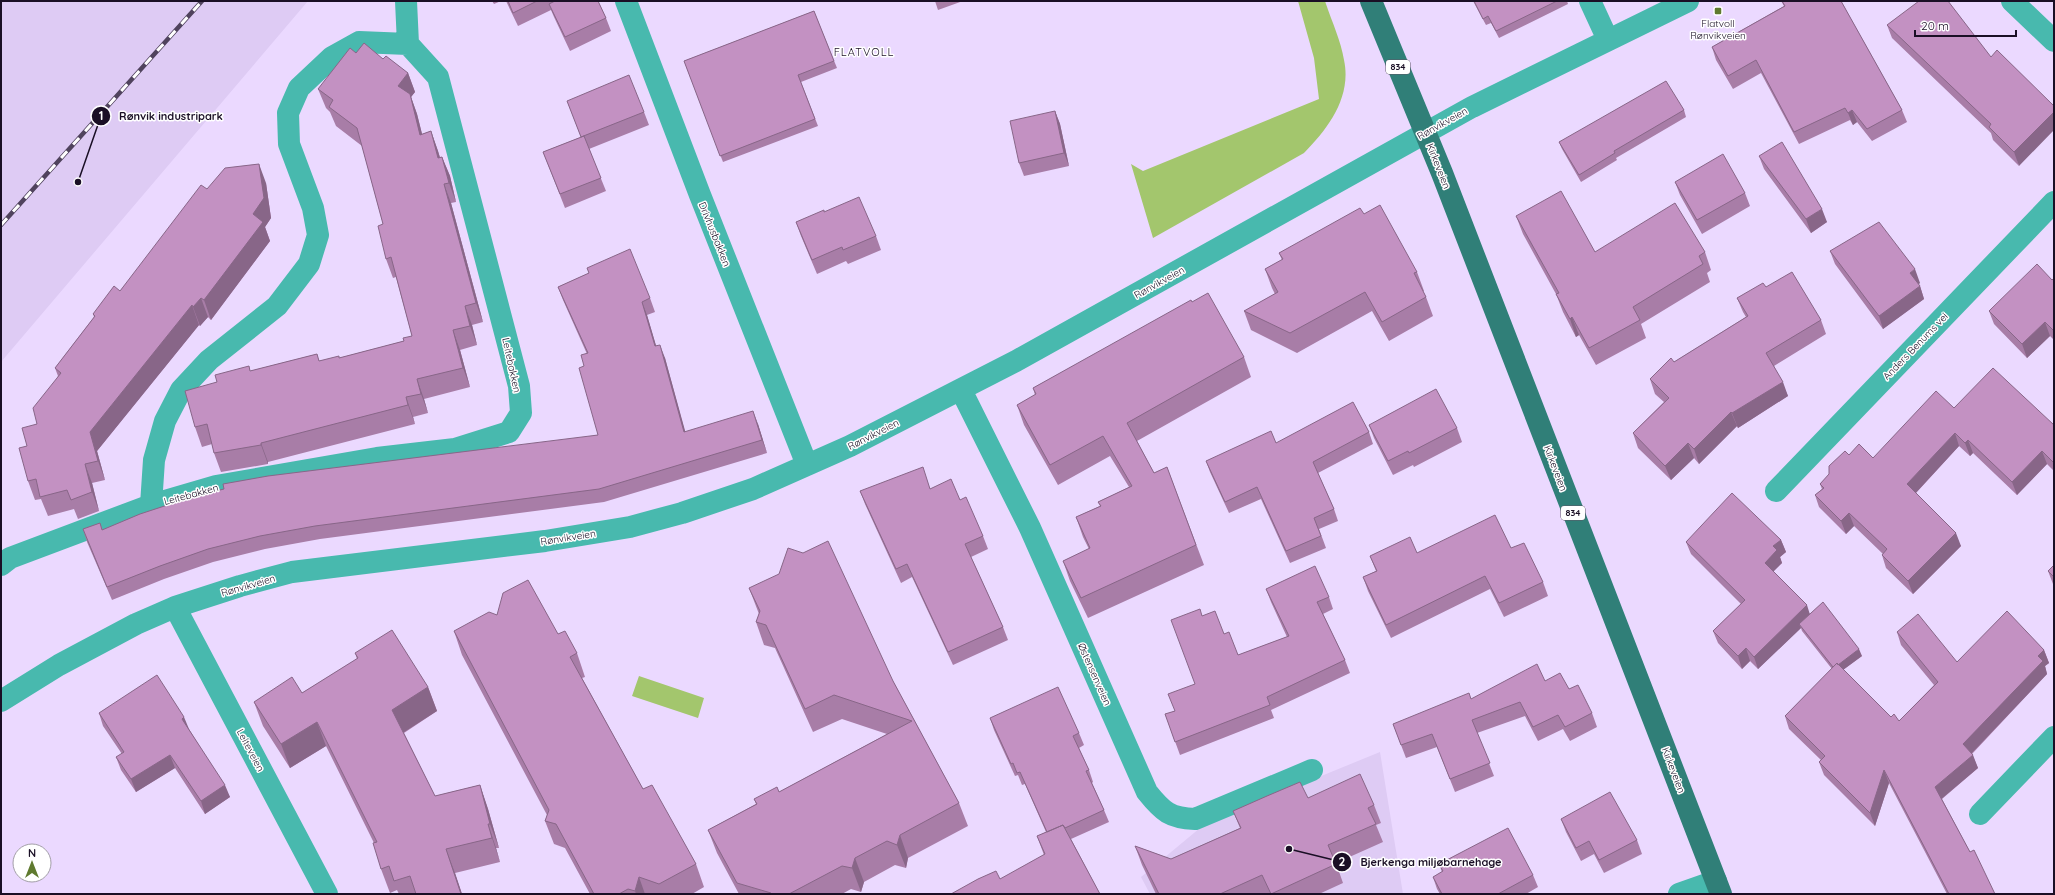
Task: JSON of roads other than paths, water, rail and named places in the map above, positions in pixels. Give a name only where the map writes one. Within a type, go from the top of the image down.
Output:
[{"type":"main road","name":"834","points":[[1371,1],[1425,133]]},
{"type":"main road","name":"Kirkeveien","points":[[1425,133],[1718,888]]},
{"type":"street","points":[[406,1],[408,44]]},
{"type":"street","name":"Drivhusbakken","points":[[626,1],[700,195],[807,465]]},
{"type":"street","points":[[1590,1],[1608,40]]},
{"type":"street","name":"Rønvikveien","points":[[1,701],[73,658],[136,624],[175,607],[240,586],[292,572],[545,541],[630,527],[682,513],[746,491],[850,446],[961,390],[1355,174],[1472,107],[1688,1]]},
{"type":"street","points":[[2012,1],[2054,41]]},
{"type":"street","name":"Leitebakken","points":[[1,565],[10,558],[151,505],[216,486],[377,458],[455,450],[509,432],[521,413],[519,386],[438,77],[408,44],[359,42],[332,57],[299,88],[288,113],[289,144],[313,208],[318,235],[308,264],[277,306],[208,360],[181,390],[165,421],[154,460],[151,505]]},
{"type":"street","name":"Anders Benums vei","points":[[1776,491],[2054,202]]},
{"type":"street","name":"Østensenveien","points":[[961,390],[1030,528],[1147,792],[1161,809],[1177,818],[1195,819],[1312,770]]},
{"type":"street","name":"Leiteveien","points":[[175,607],[327,894]]},
{"type":"street","points":[[1980,814],[2054,737]]},
{"type":"street","points":[[1679,894],[1718,888]]},
{"type":"railway","points":[[1,225],[202,1]]},
{"type":"place","name":"Flatvoll Rønvikveien","points":[[1718,11]]},
{"type":"place","name":"Rønvik industripark","points":[[78,182]]},
{"type":"place","name":"Bjerkenga miljøbarnehage","points":[[1289,849]]},
{"type":"district","name":"FLATVOLL","points":[[864,52]]}]
